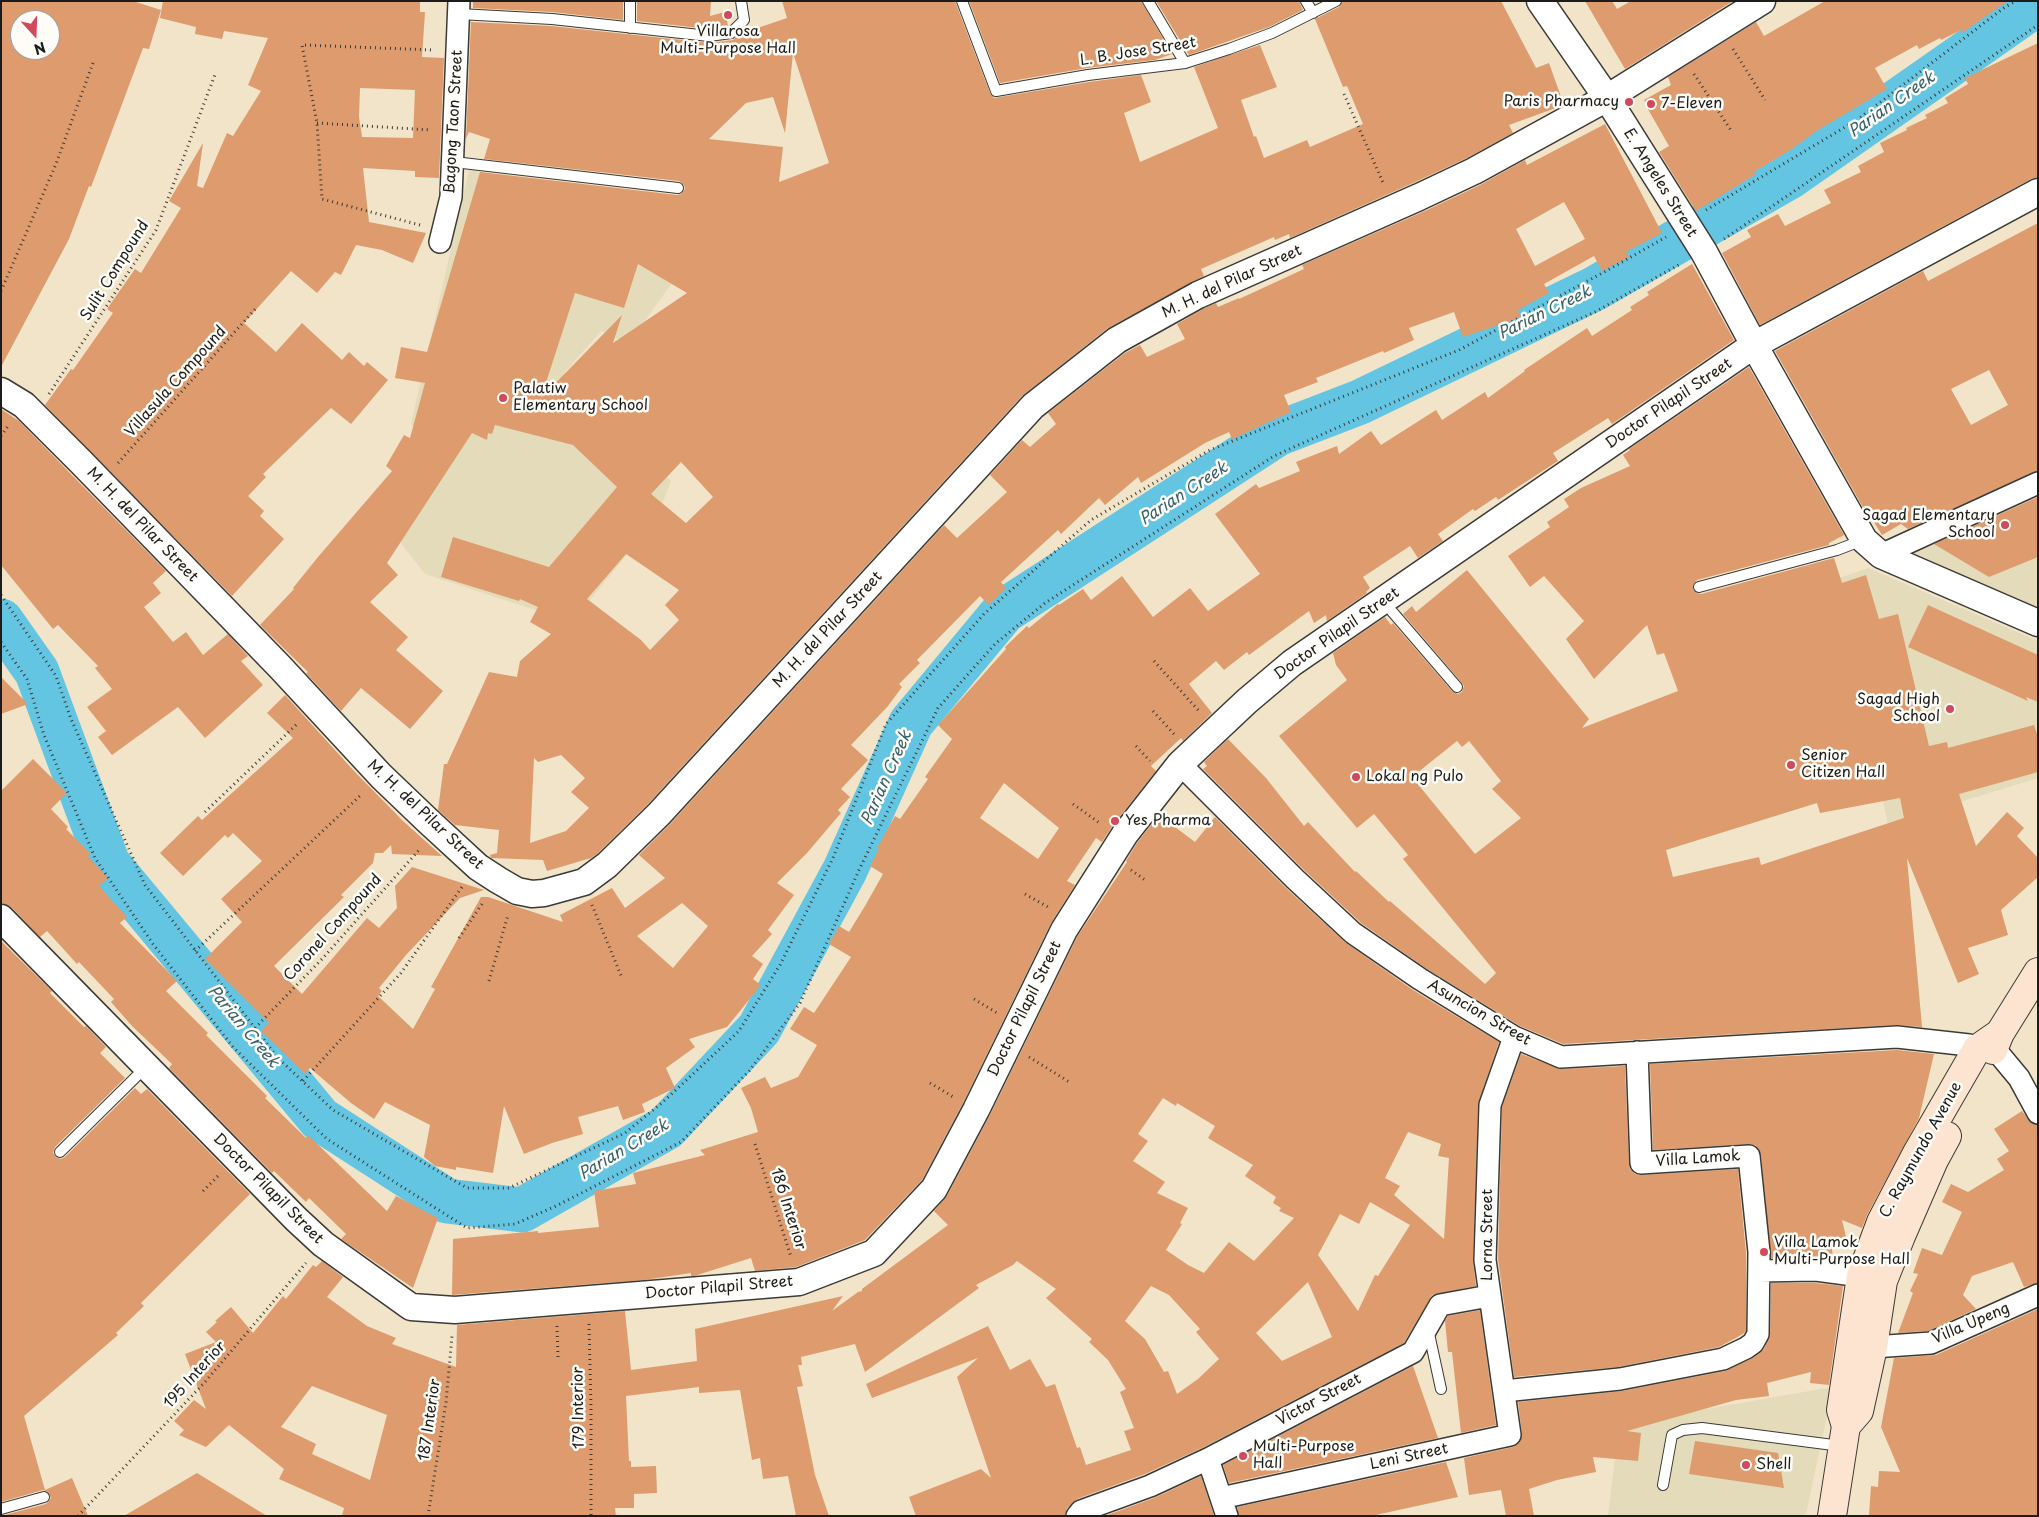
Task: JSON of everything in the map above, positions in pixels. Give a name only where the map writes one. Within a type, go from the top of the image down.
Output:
[{"type":"main road","name":"C. Raymundo Avenue","points":[[1832,1516],[1844,1436],[1841,1410],[1861,1276],[1881,1222],[1917,1153],[2038,972]]},
{"type":"main road","name":"C. Raymundo Avenue","points":[[1844,1436],[1859,1412],[1873,1347],[1884,1281],[1934,1160],[1990,1043]]},
{"type":"street","name":"E. Angeles Street","points":[[1540,1],[1608,98],[1695,238],[1754,345],[1872,547]]},
{"type":"street","name":"M. H. del Pilar Street","points":[[1,391],[24,406],[88,469],[316,706],[380,776],[478,867],[507,885],[532,894],[544,893],[584,882],[607,865],[659,814],[1034,406],[1116,340],[1198,295],[1474,171],[1608,98],[1762,1]]},
{"type":"street","name":"Bagong Taon Street","points":[[441,236],[451,197],[454,162],[459,7]]},
{"type":"street","name":"Doctor Pilapil Street","points":[[1,918],[323,1244],[411,1307],[455,1310],[799,1282],[874,1253],[934,1189],[976,1110],[1064,930],[1122,839],[1185,758],[1292,663],[1754,345],[2038,192]]},
{"type":"street","points":[[1872,547],[2038,483]]},
{"type":"street","points":[[1872,547],[2038,623]]},
{"type":"street","name":"Asuncion Street","points":[[1185,758],[1295,880],[1353,933],[1420,979],[1514,1037],[1561,1057],[1898,1037],[1969,1045],[1990,1043]]},
{"type":"street","name":"Lorna Street","points":[[1510,1435],[1485,1260],[1490,1105],[1514,1037]]},
{"type":"street","points":[[1990,1043],[2019,1078],[2038,1113]]},
{"type":"street","name":"Villa Lamok","points":[[1504,1391],[1620,1379],[1723,1359],[1753,1343],[1758,1334],[1759,1271],[1749,1156],[1641,1163],[1637,1052]]},
{"type":"street","points":[[1759,1271],[1816,1270],[1861,1276]]},
{"type":"street","name":"Villa Upeng","points":[[1873,1347],[1931,1343],[2038,1295]]},
{"type":"street","name":"Victor Street","points":[[1077,1516],[1081,1511],[1150,1486],[1208,1459],[1413,1352],[1440,1305],[1489,1296]]},
{"type":"street","name":"Leni Street","points":[[1224,1507],[1510,1435]]},
{"type":"street","points":[[1208,1459],[1224,1507]]},
{"type":"lane","points":[[630,1],[630,28]]},
{"type":"lane","points":[[459,7],[709,36],[731,32],[744,20],[741,1]]},
{"type":"lane","name":"L. B. Jose Street","points":[[962,1],[996,91],[1088,75],[1185,63],[1263,36],[1336,1]]},
{"type":"lane","points":[[1148,1],[1185,63]]},
{"type":"lane","points":[[1306,1],[1313,13]]},
{"type":"lane","points":[[454,162],[678,188]]},
{"type":"lane","points":[[1700,587],[1837,550],[1872,547]]},
{"type":"lane","points":[[1383,601],[1457,687]]},
{"type":"lane","points":[[60,1152],[147,1066]]},
{"type":"lane","points":[[1427,1325],[1441,1389]]},
{"type":"lane","points":[[1663,1485],[1672,1435],[1683,1430],[1702,1428],[1844,1436]]},
{"type":"lane","points":[[1,1509],[44,1497]]},
{"type":"path","points":[[1,642],[26,679],[44,735],[95,858],[154,944],[233,1047],[327,1139],[467,1228],[514,1224],[556,1206],[681,1142],[749,1072],[800,1003],[859,870],[938,708],[995,644],[1045,603],[1274,456],[1595,312],[1857,120],[2004,7],[2016,1]]},
{"type":"path","points":[[1,596],[56,676],[71,719],[144,886],[278,1058],[333,1110],[467,1188],[509,1188],[625,1133],[663,1102],[739,1031],[780,965],[833,858],[886,724],[984,614],[1092,520],[1210,450],[1460,350],[1608,270],[1695,238],[2038,25]]},
{"type":"path","points":[[1720,28],[1765,100]]},
{"type":"path","points":[[441,236],[322,199],[317,122],[302,45],[457,51]]},
{"type":"path","points":[[1681,52],[1732,132]]},
{"type":"path","points":[[1,291],[56,164],[94,63]]},
{"type":"path","name":"Sulit Compound","points":[[32,414],[50,392],[156,230],[216,72]]},
{"type":"path","points":[[1344,94],[1395,208]]},
{"type":"path","points":[[317,122],[454,131]]},
{"type":"path","name":"Villasula Compound","points":[[117,464],[257,307]]},
{"type":"path","points":[[1154,661],[1216,730]]},
{"type":"path","points":[[205,812],[316,706]]},
{"type":"path","points":[[1153,711],[1185,758]]},
{"type":"path","points":[[195,951],[380,776]]},
{"type":"path","points":[[1073,804],[1122,839]]},
{"type":"path","name":"Coronel Compound","points":[[255,1028],[322,959],[427,842]]},
{"type":"path","points":[[303,1081],[401,973],[468,880]]},
{"type":"path","points":[[584,882],[622,978]]},
{"type":"path","points":[[459,938],[507,885]]},
{"type":"path","points":[[489,981],[507,885]]},
{"type":"path","points":[[1007,1044],[1071,1083]]},
{"type":"path","name":"186 Interior","points":[[755,1144],[799,1282]]},
{"type":"path","name":"195 Interior","points":[[78,1516],[205,1382],[323,1244]]},
{"type":"path","name":"179 Interior","points":[[588,1300],[592,1408],[591,1516]]},
{"type":"path","points":[[556,1303],[558,1358]]},
{"type":"path","name":"187 Interior","points":[[428,1516],[446,1402],[453,1327]]},
{"type":"shaded area","name":"Palatiw Elementary School","points":[[469,170],[699,203],[695,251],[628,344],[601,331],[564,373],[671,481],[656,519],[572,622],[425,574],[397,538],[423,438],[411,424]]},
{"type":"shaded area","name":"Sagad Elementary School","points":[[2038,496],[2038,610],[1906,554]]},
{"type":"shaded area","name":"Sagad High School","points":[[1868,568],[2038,641],[2038,778],[1888,824],[1834,580]]},
{"type":"shaded area","points":[[1833,1387],[1806,1514],[1799,1516],[1608,1516],[1619,1424]]},
{"type":"building","points":[[1,1],[133,1],[161,10],[149,49],[143,48],[91,187],[89,186],[69,239],[1,367]]},
{"type":"building","points":[[163,1],[420,1],[420,12],[425,12],[422,57],[444,58],[439,178],[415,177],[415,171],[363,168],[369,222],[426,233],[413,263],[382,250],[356,245],[341,275],[335,272],[317,293],[291,271],[244,323],[276,352],[302,323],[342,360],[349,352],[364,366],[367,362],[388,380],[351,424],[331,408],[263,474],[266,477],[248,496],[264,511],[260,516],[284,539],[232,596],[45,405],[71,369],[73,370],[113,313],[107,309],[135,269],[141,273],[181,208],[169,201],[203,143],[197,186],[203,188],[227,133],[233,136],[261,91],[248,85],[268,38],[224,31],[222,39],[195,34],[196,27],[160,18]],"holes":[[[360,88],[415,90],[413,138],[362,137],[359,117]]]},
{"type":"building","points":[[473,1],[623,1],[623,20],[552,12],[473,8]]},
{"type":"building","points":[[637,1],[711,1],[710,16],[725,12],[728,26],[709,29],[637,21]]},
{"type":"building","points":[[782,1],[955,1],[990,93],[994,98],[1141,75],[1151,102],[1124,113],[1140,162],[1218,128],[1194,67],[1260,45],[1277,87],[1241,100],[1254,137],[1256,136],[1264,158],[1307,140],[1310,147],[1363,124],[1347,86],[1343,87],[1315,19],[1339,7],[1343,1],[1501,1],[1536,68],[1549,63],[1564,105],[1509,125],[1513,133],[1467,158],[1413,183],[1290,238],[1289,234],[1275,240],[1274,237],[1201,269],[1204,276],[1108,328],[1022,396],[648,804],[597,854],[591,858],[547,871],[543,860],[491,858],[490,855],[497,853],[499,830],[455,825],[438,810],[444,764],[447,764],[489,672],[517,677],[520,661],[551,634],[530,622],[538,607],[520,599],[519,601],[441,577],[453,537],[549,567],[617,487],[573,445],[495,425],[492,434],[488,433],[487,440],[472,433],[387,563],[398,575],[370,602],[408,637],[396,650],[443,691],[410,729],[361,688],[341,711],[306,673],[308,672],[260,625],[294,589],[318,557],[392,471],[386,466],[404,435],[410,438],[425,383],[395,378],[401,347],[427,352],[480,172],[677,195],[681,194],[685,189],[684,185],[679,181],[484,159],[490,139],[469,132],[466,139],[471,22],[551,26],[710,43],[733,40],[740,34],[787,18]],"holes":[[[793,53],[829,163],[779,182],[783,147],[709,139],[746,103],[773,97],[785,133]],[[638,264],[687,293],[613,343],[622,315],[541,398],[575,293],[624,308]],[[681,462],[713,497],[686,523],[651,494]],[[626,554],[679,590],[665,605],[679,620],[650,650],[641,640],[587,599]],[[561,755],[585,778],[571,792],[589,808],[566,831],[530,843],[534,758],[538,762]]]},
{"type":"building","points":[[969,1],[1141,1],[1172,54],[1155,60],[1087,68],[1000,83]]},
{"type":"building","points":[[1156,1],[1299,1],[1303,10],[1269,27],[1189,55]]},
{"type":"building","points":[[1585,1],[1612,1],[1617,9],[1631,1],[1733,1],[1625,69]]},
{"type":"building","points":[[1825,1],[2008,1],[1962,33],[1961,30],[1919,49],[1917,45],[1875,68],[1887,89],[1815,132],[1792,149],[1754,172],[1755,175],[1696,211],[1659,152],[1669,146],[1644,100],[1671,85],[1668,77],[1756,22],[1764,36]]},
{"type":"building","points":[[2038,43],[2038,177],[2031,179],[1760,325],[1722,253],[1751,237],[1747,230],[1778,214],[1785,226],[1831,203],[1824,190],[1861,172],[1858,166],[1884,152],[1880,143],[1907,130],[1906,128],[1927,118],[1925,115],[1948,103],[1945,98],[1968,84],[1965,78]]},
{"type":"building","points":[[1605,124],[1662,233],[1626,252],[1629,257],[1602,271],[1594,256],[1544,284],[1549,293],[1518,310],[1521,317],[1463,337],[1454,312],[1409,328],[1414,340],[1316,378],[1318,382],[1284,395],[1291,412],[1232,439],[1229,432],[1205,443],[1141,483],[1138,477],[1105,505],[1099,498],[1061,534],[1058,530],[1001,582],[1006,588],[989,605],[980,596],[917,660],[920,663],[899,684],[902,687],[888,706],[851,745],[868,760],[841,789],[850,797],[838,810],[841,813],[807,853],[777,883],[794,895],[768,930],[772,934],[752,956],[763,964],[753,979],[761,985],[727,1027],[689,1039],[695,1047],[666,1068],[675,1088],[642,1104],[645,1112],[623,1120],[618,1106],[578,1117],[583,1134],[524,1154],[504,1106],[493,1173],[456,1167],[456,1170],[435,1166],[424,1157],[430,1125],[385,1102],[374,1119],[351,1103],[310,1068],[305,1074],[261,1031],[269,1023],[205,959],[242,922],[221,899],[262,861],[233,833],[228,838],[225,835],[183,876],[160,853],[198,816],[202,820],[293,738],[267,713],[285,695],[354,771],[403,821],[442,856],[392,854],[391,845],[383,853],[375,853],[373,863],[341,895],[344,897],[274,966],[302,994],[367,918],[379,928],[397,908],[395,886],[412,867],[484,890],[460,898],[406,955],[379,988],[382,991],[378,996],[413,1029],[435,989],[431,987],[481,897],[488,897],[563,922],[560,915],[612,888],[625,908],[665,878],[639,855],[670,824],[944,525],[957,538],[1007,492],[990,475],[1022,440],[1030,447],[1056,424],[1048,413],[1125,353],[1140,345],[1147,357],[1185,339],[1177,324],[1205,308],[1216,303],[1218,307],[1239,299],[1304,269],[1302,265],[1425,211],[1480,185],[1525,160],[1527,165]],"holes":[[[1564,202],[1585,239],[1535,266],[1516,229]],[[682,903],[708,926],[673,968],[637,936]]]},
{"type":"building","points":[[2038,223],[2038,471],[1908,529],[1901,524],[1882,535],[1872,519],[1870,520],[1775,351],[1923,271],[1928,281]],"holes":[[[1989,370],[2008,405],[1971,425],[1951,389]]]},
{"type":"building","points":[[1692,264],[1734,340],[1612,424],[1608,418],[1553,453],[1558,461],[1498,500],[1496,497],[1475,511],[1473,509],[1438,534],[1443,541],[1418,558],[1410,546],[1363,577],[1370,588],[1367,593],[1327,621],[1326,615],[1314,623],[1309,611],[1249,655],[1247,652],[1224,670],[1216,661],[1189,684],[1212,713],[1183,741],[1181,738],[1151,766],[1156,771],[1113,825],[1102,842],[1096,838],[1067,881],[1075,885],[1051,923],[963,1103],[922,1180],[865,1240],[796,1267],[755,1271],[751,1258],[694,1276],[691,1276],[691,1273],[644,1280],[452,1295],[453,1239],[599,1227],[594,1191],[636,1184],[633,1173],[705,1155],[700,1150],[758,1132],[751,1108],[741,1088],[765,1077],[771,1088],[798,1077],[817,1045],[790,1029],[804,1007],[814,1013],[851,957],[829,944],[839,926],[849,932],[865,906],[883,874],[870,866],[879,849],[877,848],[895,816],[900,819],[928,779],[925,777],[952,739],[938,725],[1006,649],[1005,647],[1027,626],[1029,628],[1058,604],[1083,589],[1091,600],[1122,576],[1153,617],[1190,588],[1208,611],[1260,574],[1215,514],[1256,484],[1259,488],[1300,471],[1296,462],[1337,446],[1339,454],[1371,431],[1381,445],[1436,410],[1442,420],[1485,392],[1488,398],[1524,370],[1587,328],[1592,336],[1632,310],[1630,307],[1649,295],[1647,292]],"holes":[[[1004,783],[1059,828],[1038,859],[980,818]]]},
{"type":"building","points":[[1749,367],[1844,535],[1829,543],[1829,545],[1697,580],[1693,585],[1693,589],[1701,594],[1834,558],[1842,583],[1866,575],[1879,619],[1898,614],[1929,746],[1947,742],[1948,748],[2034,725],[2038,737],[2038,772],[1959,794],[1976,846],[2007,812],[2024,828],[2017,836],[2038,858],[2038,877],[2001,910],[2008,935],[1968,948],[1979,974],[1958,983],[1907,858],[1922,1027],[1896,1025],[1563,1044],[1520,1026],[1427,969],[1361,923],[1304,870],[1203,769],[1207,766],[1204,762],[1228,739],[1266,778],[1304,826],[1308,822],[1355,872],[1485,984],[1496,973],[1403,859],[1408,855],[1374,814],[1357,828],[1279,736],[1347,680],[1336,665],[1333,653],[1385,617],[1391,625],[1393,623],[1452,691],[1458,694],[1462,692],[1464,686],[1462,683],[1403,614],[1412,606],[1416,612],[1467,570],[1589,719],[1582,728],[1678,691],[1664,653],[1657,655],[1647,625],[1594,679],[1566,639],[1584,621],[1544,576],[1530,587],[1508,556],[1550,527],[1547,522],[1569,507],[1564,499],[1581,488],[1630,466],[1623,455]],"holes":[[[1457,741],[1462,747],[1469,741],[1501,781],[1492,789],[1521,818],[1475,854],[1412,777]],[[1900,798],[1904,818],[1761,865],[1759,857],[1673,877],[1666,850],[1817,803],[1820,813]]]},
{"type":"building","points":[[1,409],[19,421],[166,571],[153,583],[161,593],[144,607],[173,642],[186,632],[203,655],[228,634],[248,656],[241,661],[263,685],[205,738],[178,707],[112,755],[98,737],[106,731],[87,707],[112,689],[95,668],[98,666],[58,625],[53,629],[1,565]]},
{"type":"building","name":"Sagad Elementary School","points":[[2038,497],[2038,557],[1989,577],[1934,544]]},
{"type":"building","points":[[1928,605],[2038,655],[2038,702],[2026,697],[2028,701],[1908,647]]},
{"type":"building","points":[[1,677],[28,704],[1,714]]},
{"type":"building","points":[[33,759],[67,793],[51,809],[68,827],[66,829],[90,853],[88,856],[108,878],[99,886],[127,917],[120,923],[177,981],[166,991],[208,1033],[206,1035],[267,1096],[265,1098],[306,1138],[308,1135],[387,1211],[396,1196],[438,1218],[413,1288],[341,1239],[346,1234],[309,1198],[306,1202],[274,1171],[272,1173],[169,1068],[172,1064],[132,1026],[111,1002],[114,999],[79,962],[77,964],[47,931],[40,937],[12,908],[1,903],[1,791]]},
{"type":"building","points":[[1159,815],[1195,842],[1215,817],[1286,888],[1346,943],[1413,990],[1499,1042],[1478,1104],[1473,1260],[1476,1286],[1432,1295],[1404,1343],[1202,1448],[1145,1474],[1077,1499],[1067,1508],[1065,1516],[916,1516],[909,1497],[981,1469],[991,1478],[957,1377],[978,1358],[872,1398],[866,1384],[988,1326],[1010,1370],[1030,1359],[1046,1387],[1055,1384],[1077,1448],[1080,1447],[1086,1465],[1131,1450],[1124,1431],[1134,1428],[1120,1392],[1126,1389],[1108,1360],[1089,1342],[1092,1339],[1046,1298],[1056,1289],[1017,1261],[976,1285],[979,1288],[865,1372],[855,1344],[801,1357],[802,1365],[798,1365],[803,1386],[797,1387],[815,1475],[829,1516],[796,1516],[788,1476],[763,1479],[760,1458],[752,1460],[740,1390],[699,1393],[699,1387],[626,1396],[629,1461],[631,1461],[631,1467],[656,1466],[657,1493],[634,1494],[634,1508],[615,1508],[616,1516],[342,1516],[344,1508],[279,1479],[284,1469],[229,1425],[206,1447],[179,1435],[184,1430],[174,1421],[194,1400],[206,1409],[185,1354],[216,1342],[206,1332],[231,1307],[253,1333],[283,1296],[286,1299],[313,1265],[316,1267],[322,1261],[343,1277],[327,1297],[367,1326],[396,1338],[392,1344],[456,1367],[457,1325],[625,1311],[631,1370],[697,1361],[695,1329],[843,1296],[832,1311],[862,1291],[862,1289],[948,1225],[934,1211],[947,1196],[989,1117],[1077,937],[1127,862],[1137,843]],"holes":[[[1163,1098],[1176,1106],[1177,1103],[1215,1126],[1208,1138],[1253,1165],[1245,1176],[1276,1197],[1273,1203],[1281,1208],[1279,1211],[1294,1218],[1254,1261],[1229,1242],[1204,1273],[1188,1265],[1166,1250],[1182,1224],[1180,1223],[1188,1208],[1157,1193],[1165,1182],[1133,1161],[1148,1141],[1138,1134]],[[1408,1132],[1441,1144],[1438,1156],[1449,1158],[1444,1239],[1394,1195],[1400,1186],[1385,1178]],[[1370,1202],[1410,1225],[1378,1276],[1375,1275],[1358,1311],[1318,1255],[1340,1214],[1359,1224]],[[1308,1282],[1332,1337],[1282,1361],[1256,1333]],[[1151,1286],[1169,1295],[1200,1329],[1196,1332],[1219,1359],[1198,1379],[1177,1394],[1168,1371],[1164,1372],[1145,1339],[1125,1321]],[[312,1386],[387,1415],[370,1480],[312,1454],[316,1444],[281,1427]]]},
{"type":"building","points":[[1,941],[52,991],[50,993],[106,1047],[100,1053],[125,1078],[55,1147],[53,1153],[56,1157],[61,1159],[65,1157],[135,1088],[141,1094],[147,1089],[250,1194],[141,1303],[144,1306],[116,1333],[118,1335],[24,1416],[45,1490],[72,1478],[88,1516],[1,1516],[46,1504],[51,1498],[48,1492],[43,1490],[1,1502]]},
{"type":"building","points":[[1897,1050],[1934,1054],[1919,1118],[1867,1215],[1862,1228],[1842,1220],[1848,1245],[1832,1249],[1833,1260],[1771,1258],[1761,1155],[1755,1145],[1653,1150],[1650,1064]]},
{"type":"building","points":[[1521,1054],[1561,1069],[1625,1066],[1629,1163],[1630,1169],[1635,1174],[1738,1169],[1746,1253],[1746,1331],[1743,1334],[1719,1347],[1618,1367],[1514,1377],[1498,1259],[1502,1107]]},
{"type":"building","points":[[2022,1111],[2031,1123],[2038,1125],[2038,1283],[2024,1287],[2013,1262],[1972,1276],[1963,1295],[1976,1309],[1928,1331],[1898,1333],[1913,1293],[1910,1291],[1918,1274],[1913,1273],[1922,1248],[1942,1255],[1962,1212],[1942,1202],[1951,1184],[1968,1192],[2004,1170],[1997,1159],[2009,1151],[1994,1129]]},
{"type":"building","points":[[1771,1283],[1815,1283],[1843,1286],[1829,1385],[1810,1383],[1811,1372],[1767,1383],[1769,1396],[1736,1400],[1627,1431],[1641,1433],[1638,1461],[1593,1457],[1596,1472],[1557,1480],[1529,1489],[1534,1516],[1506,1516],[1501,1490],[1469,1495],[1464,1458],[1513,1447],[1518,1444],[1522,1434],[1518,1402],[1622,1391],[1725,1371],[1753,1358],[1764,1349],[1770,1335]]},
{"type":"building","points":[[2038,1309],[2038,1516],[1869,1516],[1871,1486],[1878,1487],[1879,1471],[1900,1472],[1881,1427],[1894,1358],[1936,1355]]},
{"type":"building","points":[[1480,1310],[1496,1425],[1461,1433],[1452,1352],[1448,1352],[1445,1321],[1448,1316]]},
{"type":"building","points":[[1413,1366],[1438,1438],[1229,1483],[1223,1465]]},
{"type":"building","name":"Shell","points":[[1695,1441],[1778,1453],[1784,1488],[1689,1474]]},
{"type":"building","points":[[1446,1462],[1458,1497],[1371,1516],[1239,1516],[1237,1507]]},
{"type":"building","points":[[197,1473],[267,1516],[124,1516]]},
{"type":"building","points":[[1201,1476],[1214,1516],[1105,1516],[1154,1498]]},
{"type":"waterway","name":"Parian Creek","points":[[1,621],[37,672],[108,864],[320,1119],[447,1201],[522,1210],[666,1128],[759,1029],[845,870],[911,723],[1004,611],[1277,434],[1360,402],[1594,289],[1789,177],[2038,3]]},
{"type":"place","name":"Villarosa Multi-Purpose Hall","points":[[728,15]]},
{"type":"place","name":"Paris Pharmacy","points":[[1629,102]]},
{"type":"place","name":"7-Eleven","points":[[1651,104]]},
{"type":"place","name":"Palatiw Elementary School","points":[[503,398]]},
{"type":"place","name":"Sagad Elementary School","points":[[2005,525]]},
{"type":"place","name":"Sagad High School","points":[[1950,709]]},
{"type":"place","name":"Senior Citizen Hall","points":[[1791,765]]},
{"type":"place","name":"Lokal ng Pulo","points":[[1356,777]]},
{"type":"place","name":"Yes Pharma","points":[[1115,821]]},
{"type":"place","name":"Villa Lamok Multi-Purpose Hall","points":[[1764,1252]]},
{"type":"place","name":"Multi-Purpose Hall","points":[[1243,1456]]},
{"type":"place","name":"Shell","points":[[1746,1465]]}]
